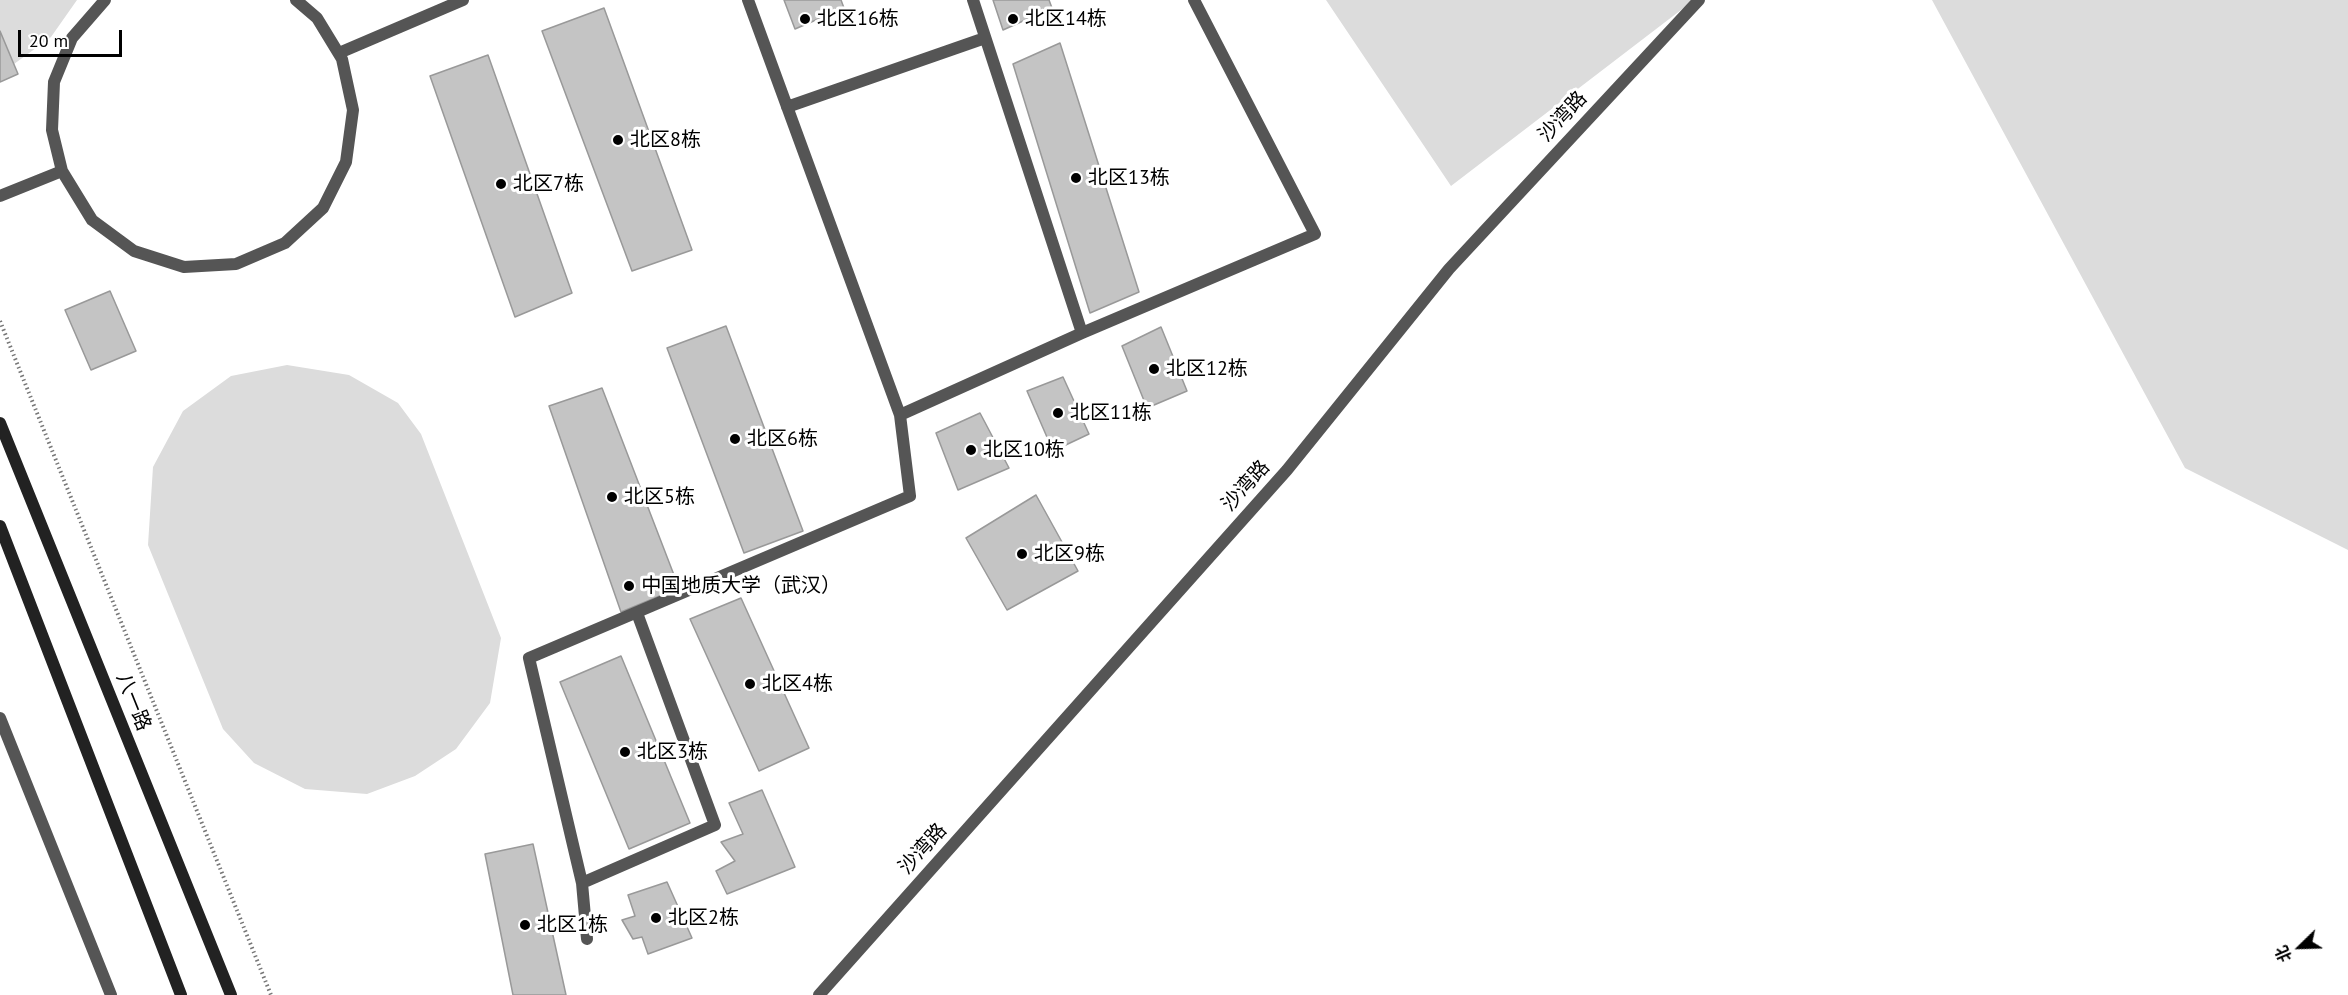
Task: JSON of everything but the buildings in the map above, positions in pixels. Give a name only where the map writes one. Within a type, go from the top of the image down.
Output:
[{"type":"main road","name":"八一路","points":[[0,423],[231,995]]},
{"type":"main road","points":[[0,526],[182,995]]},
{"type":"street","points":[[105,0],[72,38],[54,82],[52,130],[62,171],[92,220],[134,251],[184,267],[236,264],[285,243],[323,208],[346,162],[353,110],[339,53],[317,18],[296,0]]},
{"type":"street","points":[[339,53],[464,0]]},
{"type":"street","points":[[587,939],[582,883],[529,658],[910,496],[900,415],[748,0]]},
{"type":"street","points":[[973,0],[1082,333]]},
{"type":"street","points":[[900,415],[1082,333],[1315,234],[1194,0]]},
{"type":"street","name":"沙湾路","points":[[819,995],[1287,470],[1449,269],[1699,0]]},
{"type":"street","points":[[787,107],[985,38]]},
{"type":"street","points":[[0,196],[62,171]]},
{"type":"street","points":[[582,883],[715,825],[637,613]]},
{"type":"street","points":[[0,718],[111,995]]},
{"type":"path","points":[[0,321],[271,995]]},
{"type":"shaded area","points":[[0,0],[77,0],[51,37],[14,64],[0,31]]},
{"type":"shaded area","points":[[1326,0],[1694,0],[1451,186]]},
{"type":"shaded area","points":[[1932,0],[2348,0],[2348,550],[2185,468]]},
{"type":"shaded area","points":[[287,365],[349,375],[398,403],[421,434],[501,638],[490,703],[456,749],[415,776],[367,794],[305,789],[254,763],[223,729],[148,545],[153,467],[183,411],[231,376]]},
{"type":"place","name":"北区16栋","points":[[805,19]]},
{"type":"place","name":"北区14栋","points":[[1013,19]]},
{"type":"place","name":"北区8栋","points":[[618,140]]},
{"type":"place","name":"北区13栋","points":[[1076,178]]},
{"type":"place","name":"北区7栋","points":[[501,184]]},
{"type":"place","name":"北区12栋","points":[[1154,369]]},
{"type":"place","name":"北区11栋","points":[[1058,413]]},
{"type":"place","name":"北区6栋","points":[[735,439]]},
{"type":"place","name":"北区10栋","points":[[971,450]]},
{"type":"place","name":"北区5栋","points":[[612,497]]},
{"type":"place","name":"北区9栋","points":[[1022,554]]},
{"type":"place","name":"中国地质大学（武汉）","points":[[629,586]]},
{"type":"place","name":"北区4栋","points":[[750,684]]},
{"type":"place","name":"北区3栋","points":[[625,752]]},
{"type":"place","name":"北区2栋","points":[[656,918]]},
{"type":"place","name":"北区1栋","points":[[525,925]]}]
